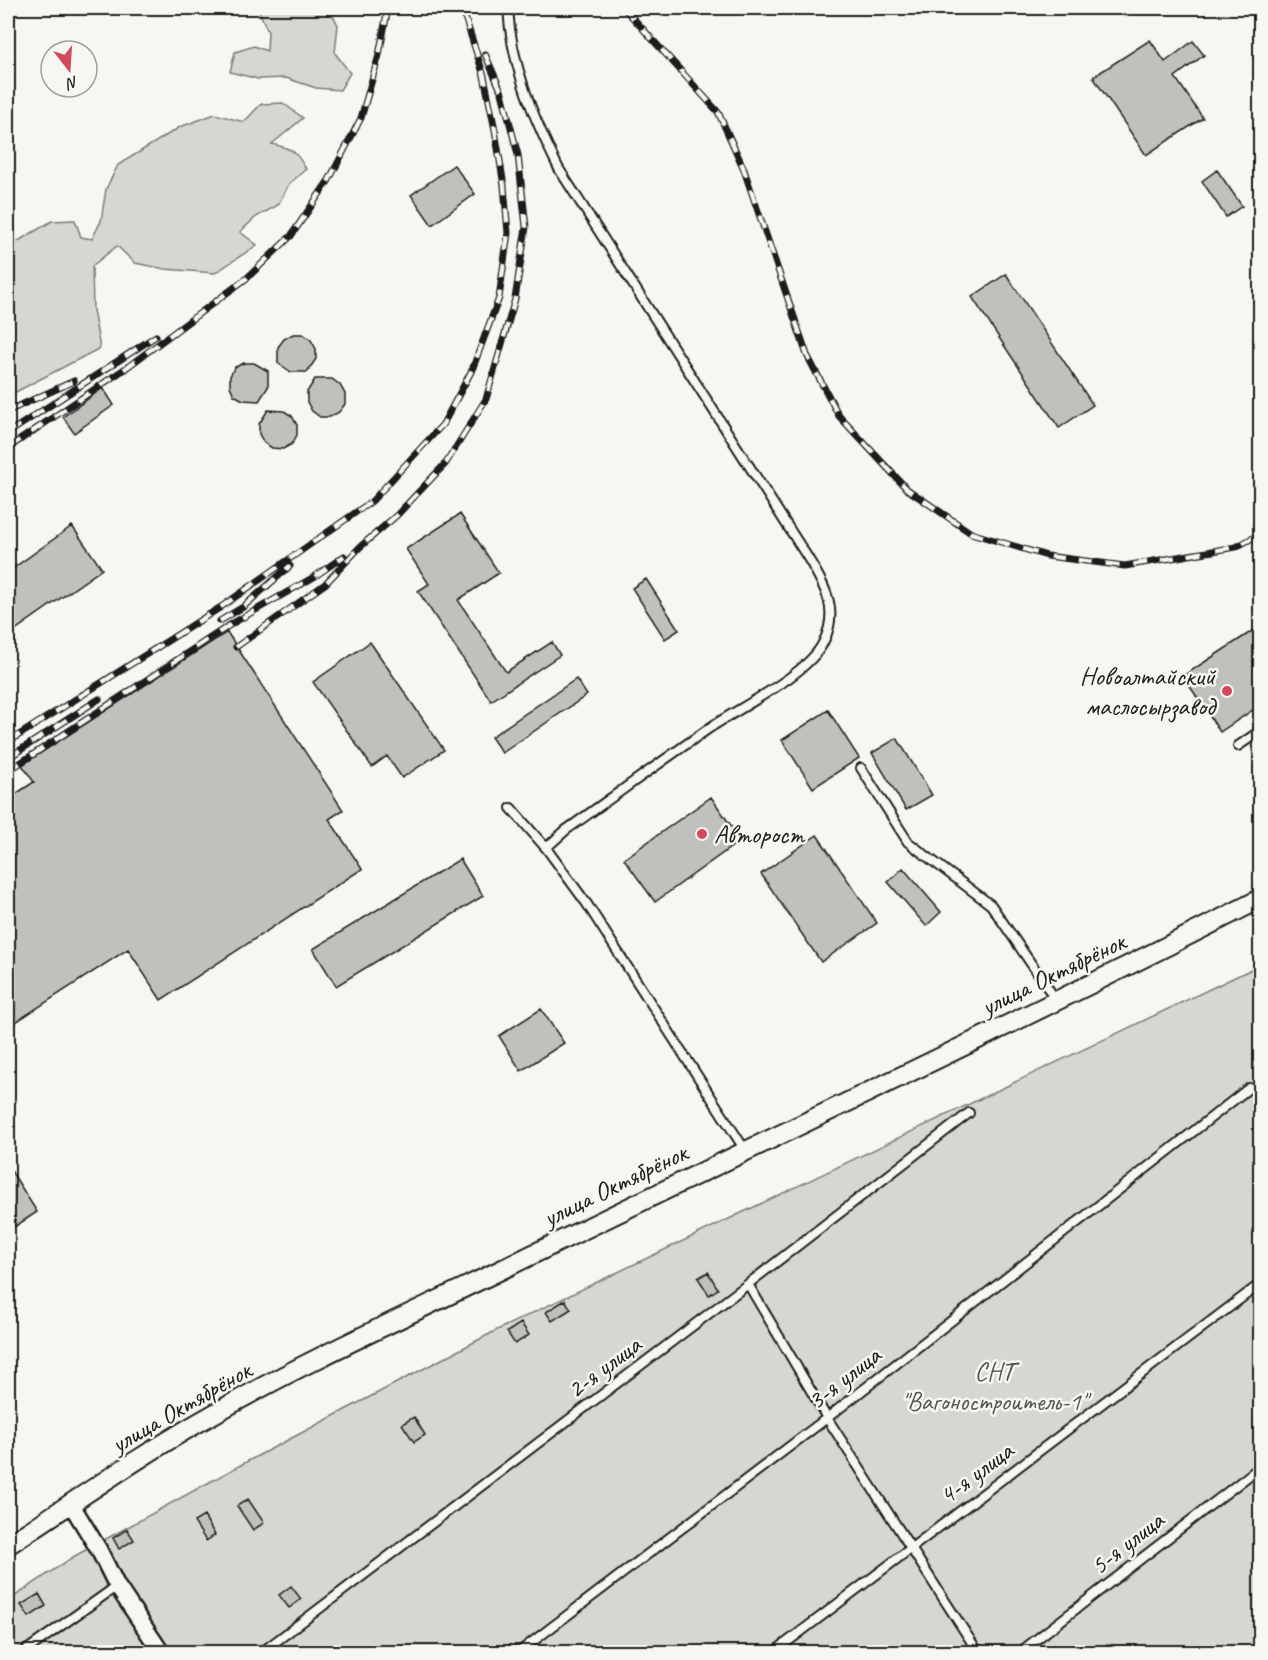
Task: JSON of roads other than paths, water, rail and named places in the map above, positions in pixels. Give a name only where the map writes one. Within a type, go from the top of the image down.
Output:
[{"type":"street","name":"улица Октябрёнок","points":[[8,1545],[216,1412],[310,1363],[745,1150],[900,1077],[1260,898]]},
{"type":"street","points":[[71,1504],[99,1550],[117,1586],[161,1653]]},
{"type":"lane","points":[[508,8],[518,68],[538,128],[559,169],[814,567],[827,591],[831,618],[825,640],[819,650],[789,677],[712,727],[566,830],[546,848]]},
{"type":"lane","points":[[1238,746],[1260,731]]},
{"type":"lane","points":[[861,768],[908,842],[991,906],[1056,1000]]},
{"type":"lane","points":[[511,808],[546,848],[587,904],[745,1150]]},
{"type":"lane","name":"3-я улица","points":[[519,1653],[827,1418],[1249,1088]]},
{"type":"lane","name":"2-я улица","points":[[262,1653],[969,1113]]},
{"type":"lane","points":[[748,1284],[827,1418],[978,1653]]},
{"type":"lane","name":"4-я улица","points":[[774,1653],[1260,1284]]},
{"type":"lane","name":"5-я улица","points":[[1020,1653],[1260,1467]]},
{"type":"lane","points":[[24,1653],[117,1586]]},
{"type":"railway","points":[[8,448],[126,368],[247,278],[291,236],[329,180],[361,118],[379,55],[388,8]]},
{"type":"railway","points":[[8,742],[221,607],[372,501],[443,424],[472,370],[499,298],[508,233],[504,186],[484,76],[462,8]]},
{"type":"railway","points":[[624,8],[718,112],[743,167],[807,355],[839,416],[907,489],[971,533],[1047,556],[1125,566],[1236,547],[1260,534]]},
{"type":"railway","points":[[236,647],[325,584],[360,547],[397,515],[446,463],[486,399],[515,299],[526,227],[518,155],[502,93],[485,54]]},
{"type":"railway","points":[[8,433],[156,336]]},
{"type":"railway","points":[[8,411],[74,381]]},
{"type":"railway","points":[[8,771],[233,623],[314,577],[344,556]]},
{"type":"railway","points":[[220,621],[243,607],[290,566]]},
{"type":"railway","points":[[8,758],[99,699]]},
{"type":"place","name":"Новоалтайский маслосырзавод","points":[[1227,691]]},
{"type":"place","name":"Авторост","points":[[702,834]]},
{"type":"park label","name":"СНТ \"Вагоностроитель-1\"","points":[[994,1386]]}]
